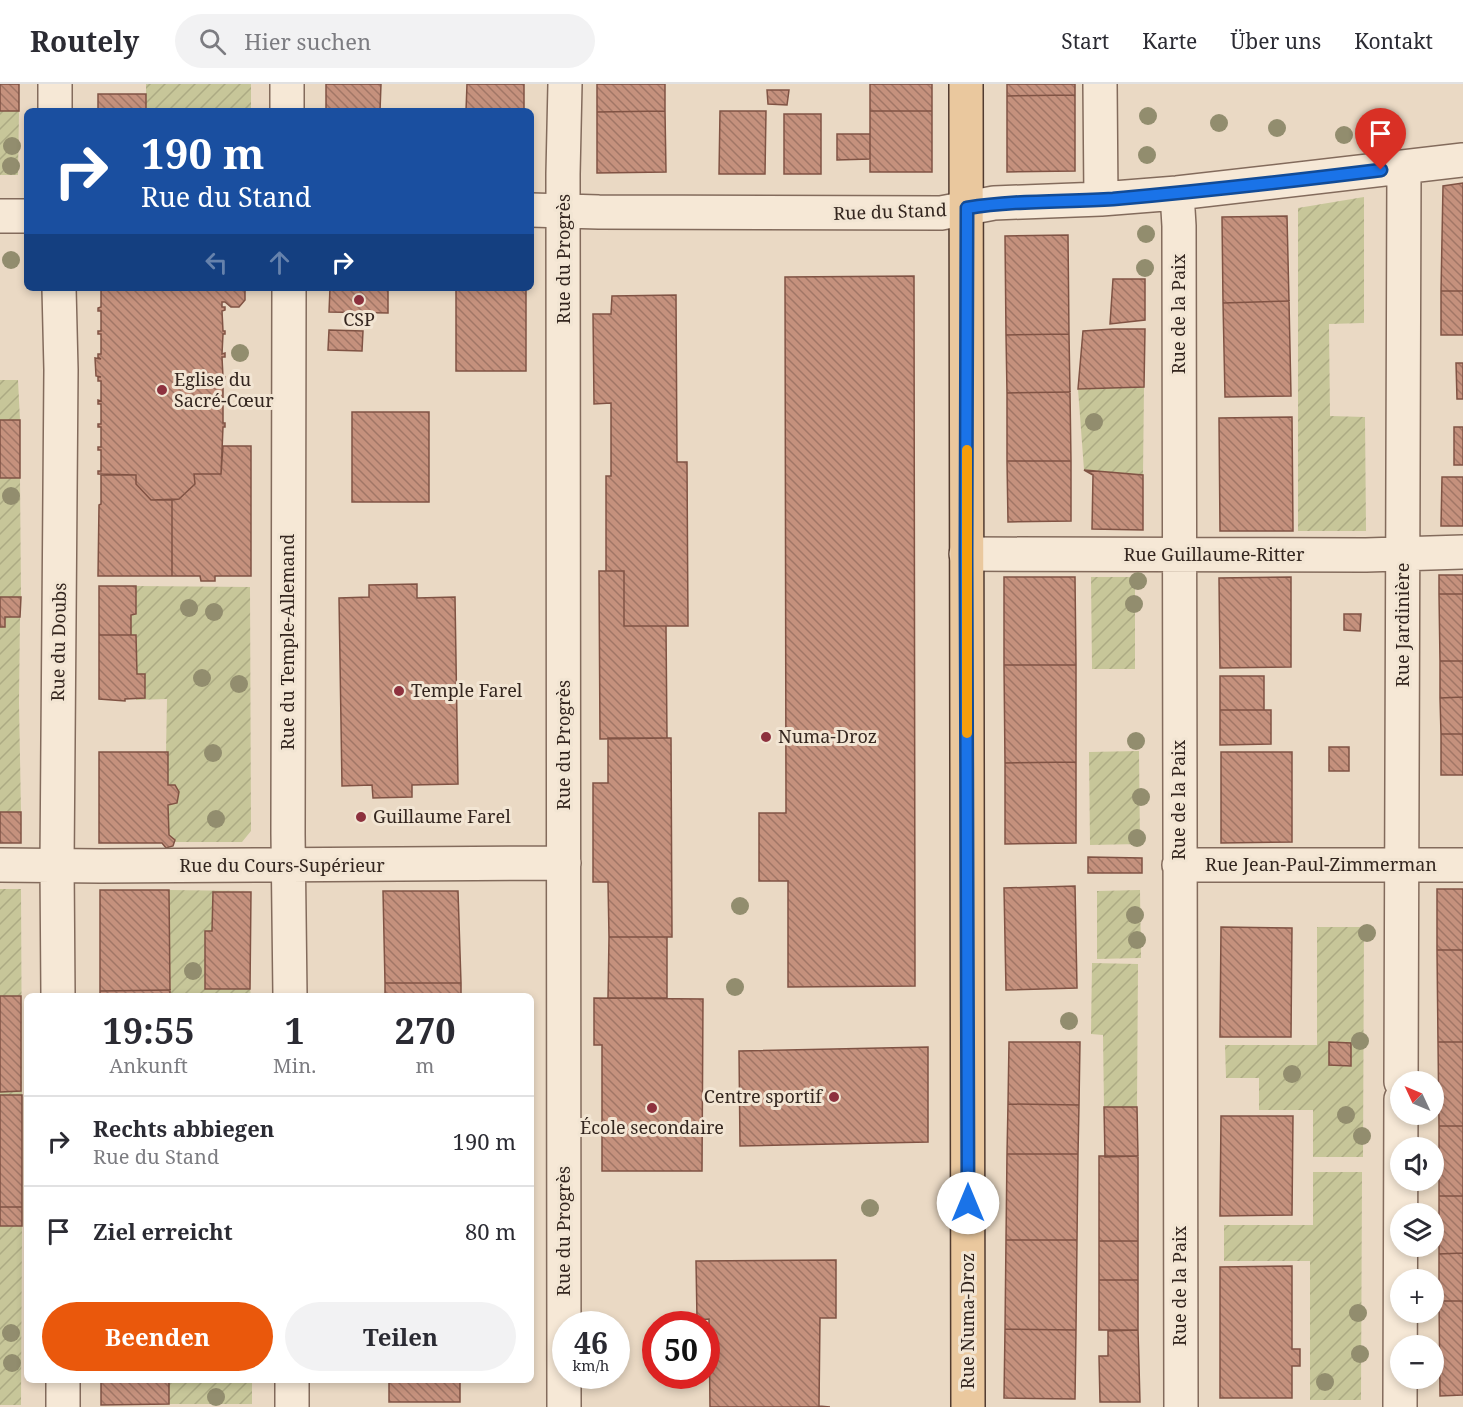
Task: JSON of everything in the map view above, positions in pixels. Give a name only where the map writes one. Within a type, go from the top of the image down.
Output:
[{"type":"main road","name":"Rue Numa-Droz","points":[[966,84],[968,1407]]},
{"type":"street","points":[[55,84],[55,108]]},
{"type":"street","points":[[287,84],[287,108]]},
{"type":"street","name":"Rue du Progrès","points":[[564,1407],[565,84]]},
{"type":"street","points":[[1100,84],[1101,200]]},
{"type":"street","name":"Rue du Stand","points":[[534,210],[941,213],[994,203],[1101,200],[1463,160]]},
{"type":"street","name":"Rue Jardinière","points":[[1401,1071],[1404,168]]},
{"type":"street","name":"Rue de la Paix","points":[[1177,193],[1179,226],[1180,1407]]},
{"type":"street","points":[[0,216],[24,216]]},
{"type":"street","name":"Rue du Doubs","points":[[58,993],[61,370],[59,291]]},
{"type":"street","name":"Rue du Temple-Allemand","points":[[289,291],[290,993]]},
{"type":"street","name":"Rue Guillaume-Ritter","points":[[966,554],[1179,555],[1463,552]]},
{"type":"street","name":"Rue du Cours-Supérieur","points":[[0,865],[289,866],[564,863]]},
{"type":"street","name":"Rue Jean-Paul-Zimmerman","points":[[1179,865],[1463,865]]},
{"type":"street","points":[[1400,1407],[1401,1125]]},
{"type":"street","points":[[63,1383],[63,1407]]},
{"type":"street","points":[[292,1383],[292,1407]]},
{"type":"green space","points":[[146,84],[251,84],[251,108],[146,108]]},
{"type":"green space","points":[[0,111],[19,111],[18,175],[0,175]]},
{"type":"green space","points":[[1364,197],[1364,323],[1329,324],[1330,416],[1365,417],[1366,531],[1298,531],[1298,208]]},
{"type":"green space","points":[[0,380],[18,380],[20,420],[0,420]]},
{"type":"green space","points":[[1144,387],[1143,475],[1084,470],[1078,389]]},
{"type":"green space","points":[[0,478],[20,478],[21,597],[0,597]]},
{"type":"green space","points":[[1091,577],[1135,577],[1135,669],[1092,669]]},
{"type":"green space","points":[[136,586],[250,587],[251,831],[242,842],[169,842],[168,805],[177,803],[179,792],[175,785],[168,785],[167,699],[136,700],[136,698],[145,697],[145,674],[137,674],[136,635],[131,635],[131,615],[136,614]]},
{"type":"green space","points":[[5,617],[20,617],[21,812],[0,812],[0,627],[5,626]]},
{"type":"green space","points":[[1139,751],[1140,844],[1090,845],[1089,752]]},
{"type":"green space","points":[[0,889],[21,889],[22,1095],[0,1095]]},
{"type":"green space","points":[[169,890],[251,891],[213,892],[212,931],[205,932],[205,989],[250,989],[251,993],[170,993]]},
{"type":"green space","points":[[1140,890],[1141,958],[1097,959],[1097,891]]},
{"type":"green space","points":[[1317,927],[1364,927],[1363,1157],[1313,1157],[1313,1110],[1259,1110],[1259,1078],[1226,1078],[1225,1045],[1317,1045]]},
{"type":"green space","points":[[1092,963],[1138,964],[1137,1107],[1104,1107],[1103,1035],[1091,1034]]},
{"type":"green space","points":[[1313,1172],[1362,1172],[1361,1400],[1310,1400],[1310,1261],[1224,1261],[1224,1225],[1313,1225]]},
{"type":"green space","points":[[0,1226],[22,1226],[21,1405],[0,1405]]},
{"type":"green space","points":[[169,1383],[252,1383],[252,1404],[169,1404]]},
{"type":"building","points":[[0,84],[19,84],[19,111],[0,111]]},
{"type":"building","points":[[326,84],[381,84],[380,108],[326,108]]},
{"type":"building","points":[[467,84],[524,84],[524,108],[466,108]]},
{"type":"building","points":[[597,84],[665,84],[665,111],[597,112]]},
{"type":"building","points":[[870,84],[932,84],[932,111],[870,111]]},
{"type":"building","points":[[1007,84],[1075,84],[1075,95],[1007,96]]},
{"type":"building","points":[[767,90],[789,90],[787,105],[768,104]]},
{"type":"building","points":[[98,94],[146,94],[146,108],[98,108]]},
{"type":"building","points":[[1075,95],[1075,171],[1007,172],[1007,96]]},
{"type":"building","points":[[665,111],[666,172],[597,173],[597,112]]},
{"type":"building","points":[[720,111],[766,111],[765,174],[719,174]]},
{"type":"building","points":[[870,111],[932,111],[932,172],[870,172]]},
{"type":"building","points":[[784,114],[821,114],[821,174],[784,174]]},
{"type":"building","points":[[837,134],[870,134],[870,159],[837,160]]},
{"type":"building","points":[[1463,183],[1463,291],[1441,291],[1443,186]]},
{"type":"building","points":[[1287,216],[1289,301],[1223,303],[1222,217]]},
{"type":"building","points":[[1068,235],[1069,334],[1006,335],[1005,236]]},
{"type":"building","points":[[914,276],[915,986],[788,987],[788,881],[759,881],[759,813],[786,813],[785,277]]},
{"type":"building","points":[[1113,279],[1145,279],[1145,320],[1110,324]]},
{"type":"building","name":"Eglise du Sacré-Cœur","points":[[101,291],[245,291],[245,300],[239,307],[231,307],[222,302],[222,307],[225,307],[222,311],[223,331],[225,331],[222,354],[225,353],[225,357],[222,357],[223,377],[225,377],[223,400],[226,403],[223,403],[225,427],[223,427],[221,474],[194,474],[195,484],[179,499],[151,500],[136,484],[136,475],[98,474],[98,471],[101,471],[101,450],[98,450],[98,447],[101,447],[101,427],[98,427],[98,424],[101,424],[101,404],[98,404],[98,400],[101,401],[101,381],[98,381],[98,377],[101,377],[96,376],[95,358],[101,359],[98,357],[98,354],[101,354],[101,334],[98,334],[98,331],[101,331],[101,311],[98,311],[98,308],[101,307]]},
{"type":"building","name":"CSP","points":[[330,291],[388,291],[388,313],[329,312]]},
{"type":"building","points":[[456,291],[526,291],[526,371],[456,371]]},
{"type":"building","points":[[1441,291],[1463,291],[1463,335],[1441,335]]},
{"type":"building","points":[[676,295],[677,462],[687,462],[688,626],[624,626],[624,571],[606,571],[606,476],[611,476],[611,403],[594,404],[593,314],[611,314],[612,296]]},
{"type":"building","points":[[1289,301],[1291,396],[1225,397],[1223,303]]},
{"type":"building","points":[[1145,329],[1144,387],[1078,389],[1083,331]]},
{"type":"building","points":[[329,330],[363,331],[362,351],[328,350]]},
{"type":"building","points":[[1069,334],[1070,392],[1007,393],[1006,335]]},
{"type":"building","points":[[1456,363],[1463,363],[1463,399],[1457,399]]},
{"type":"building","points":[[1070,392],[1071,461],[1007,461],[1007,393]]},
{"type":"building","points":[[352,412],[429,412],[429,502],[352,502]]},
{"type":"building","points":[[1292,417],[1293,531],[1220,531],[1219,418]]},
{"type":"building","points":[[0,420],[20,420],[20,478],[0,478]]},
{"type":"building","points":[[1454,427],[1463,427],[1463,465],[1454,465]]},
{"type":"building","points":[[223,446],[251,446],[251,576],[215,576],[215,581],[201,581],[200,576],[172,576],[172,500],[179,499],[195,484],[194,474],[221,474]]},
{"type":"building","points":[[1007,461],[1071,461],[1071,521],[1008,522]]},
{"type":"building","points":[[1084,470],[1143,475],[1143,530],[1092,529],[1093,475]]},
{"type":"building","points":[[101,475],[136,475],[136,484],[151,500],[172,500],[172,576],[98,576]]},
{"type":"building","points":[[1442,477],[1463,477],[1463,526],[1441,526]]},
{"type":"building","points":[[599,571],[624,571],[624,626],[666,626],[667,738],[600,739]]},
{"type":"building","points":[[1439,575],[1463,575],[1463,594],[1439,594]]},
{"type":"building","points":[[1004,577],[1075,577],[1076,665],[1004,665]]},
{"type":"building","points":[[1291,577],[1291,667],[1220,668],[1219,578]]},
{"type":"building","name":"Temple Farel","points":[[417,584],[417,598],[455,597],[458,784],[412,785],[412,797],[373,798],[372,785],[342,786],[339,598],[369,597],[369,585]]},
{"type":"building","points":[[99,586],[136,586],[136,614],[131,615],[131,635],[99,635]]},
{"type":"building","points":[[1439,594],[1463,594],[1463,661],[1440,661]]},
{"type":"building","points":[[0,597],[21,597],[20,617],[5,617],[5,627],[0,627]]},
{"type":"building","points":[[1344,614],[1361,614],[1360,631],[1344,630]]},
{"type":"building","points":[[99,635],[136,635],[137,674],[145,674],[145,698],[125,699],[125,701],[99,699]]},
{"type":"building","points":[[1440,661],[1463,661],[1463,697],[1440,698]]},
{"type":"building","points":[[1004,665],[1076,665],[1076,762],[1005,763]]},
{"type":"building","points":[[1220,676],[1264,676],[1264,710],[1220,710]]},
{"type":"building","points":[[1463,697],[1463,734],[1441,734],[1440,698]]},
{"type":"building","points":[[1220,710],[1271,710],[1271,744],[1220,745]]},
{"type":"building","points":[[1441,734],[1463,734],[1463,775],[1441,775]]},
{"type":"building","points":[[608,738],[671,738],[672,937],[609,937],[608,882],[593,882],[593,783],[608,783]]},
{"type":"building","points":[[1329,747],[1349,747],[1349,771],[1329,771]]},
{"type":"building","points":[[99,752],[168,752],[168,785],[175,785],[179,792],[177,803],[168,805],[169,835],[175,840],[173,846],[166,848],[162,843],[99,843]]},
{"type":"building","points":[[1221,752],[1292,752],[1292,842],[1221,843]]},
{"type":"building","points":[[1076,762],[1076,843],[1005,844],[1005,763]]},
{"type":"building","points":[[0,812],[21,812],[21,843],[0,843]]},
{"type":"building","points":[[1088,857],[1142,858],[1142,873],[1088,873]]},
{"type":"building","points":[[1075,886],[1077,988],[1006,990],[1004,888]]},
{"type":"building","points":[[1437,889],[1463,889],[1463,950],[1437,950]]},
{"type":"building","points":[[100,890],[169,890],[170,990],[100,991]]},
{"type":"building","points":[[383,891],[458,891],[461,983],[385,983]]},
{"type":"building","points":[[213,892],[251,892],[250,989],[205,989],[205,931],[212,931]]},
{"type":"building","points":[[1221,927],[1292,928],[1291,1037],[1220,1037]]},
{"type":"building","points":[[609,937],[667,937],[667,998],[608,998]]},
{"type":"building","points":[[1437,950],[1463,950],[1463,1042],[1438,1042]]},
{"type":"building","points":[[385,983],[461,983],[461,993],[385,993]]},
{"type":"building","points":[[170,990],[170,993],[100,993],[100,991]]},
{"type":"building","points":[[0,996],[21,996],[21,1091],[0,1092]]},
{"type":"building","name":"École secondaire","points":[[594,998],[703,999],[702,1171],[602,1171],[602,1045],[594,1045]]},
{"type":"building","points":[[1009,1042],[1080,1042],[1079,1105],[1008,1104]]},
{"type":"building","points":[[1329,1042],[1351,1043],[1351,1066],[1329,1065]]},
{"type":"building","points":[[1438,1042],[1463,1042],[1463,1126],[1439,1126],[1444,1125],[1444,1071],[1438,1071]]},
{"type":"building","name":"Centre sportif","points":[[928,1047],[928,1142],[740,1146],[739,1051]]},
{"type":"building","points":[[0,1095],[22,1095],[22,1207],[0,1207]]},
{"type":"building","points":[[1008,1104],[1079,1105],[1078,1154],[1007,1154]]},
{"type":"building","points":[[1104,1107],[1137,1107],[1138,1156],[1105,1157]]},
{"type":"building","points":[[1221,1116],[1293,1116],[1292,1215],[1220,1216]]},
{"type":"building","points":[[1439,1126],[1463,1126],[1463,1196],[1439,1196],[1439,1191],[1444,1191],[1444,1137],[1439,1137]]},
{"type":"building","points":[[1007,1154],[1078,1154],[1077,1240],[1006,1240]]},
{"type":"building","points":[[1099,1156],[1138,1156],[1138,1241],[1099,1241]]},
{"type":"building","points":[[1439,1196],[1463,1196],[1463,1253],[1444,1254],[1444,1203],[1439,1203]]},
{"type":"building","points":[[0,1207],[22,1207],[22,1226],[0,1226]]},
{"type":"building","points":[[1006,1240],[1077,1240],[1076,1330],[1005,1329]]},
{"type":"building","points":[[1099,1241],[1138,1241],[1138,1280],[1099,1280]]},
{"type":"building","points":[[1463,1253],[1463,1301],[1444,1301],[1444,1269],[1439,1269],[1439,1257],[1444,1257],[1444,1254]]},
{"type":"building","points":[[836,1260],[836,1318],[820,1318],[819,1406],[830,1407],[710,1407],[710,1389],[720,1389],[720,1311],[697,1311],[696,1261]]},
{"type":"building","points":[[1292,1266],[1292,1349],[1300,1349],[1300,1366],[1292,1366],[1292,1398],[1220,1398],[1220,1267]]},
{"type":"building","points":[[1099,1280],[1138,1280],[1138,1330],[1099,1330]]},
{"type":"building","points":[[1444,1301],[1463,1301],[1463,1395],[1440,1396],[1440,1389],[1444,1389],[1444,1335],[1439,1335],[1439,1323],[1444,1323]]},
{"type":"building","points":[[1005,1329],[1076,1330],[1075,1399],[1004,1398]]},
{"type":"building","points":[[1138,1330],[1140,1402],[1100,1402],[1099,1356],[1108,1356],[1108,1331]]},
{"type":"building","points":[[101,1383],[169,1383],[169,1404],[101,1405]]},
{"type":"building","points":[[389,1383],[460,1383],[460,1402],[389,1402]]},
{"type":"slow traffic","points":[[967,450],[967,733]]},
{"type":"place","name":"CSP","points":[[359,300]]},
{"type":"place","name":"Eglise du Sacré-Cœur","points":[[162,390]]},
{"type":"place","name":"Temple Farel","points":[[399,691]]},
{"type":"place","name":"Numa-Droz","points":[[766,737]]},
{"type":"place","name":"Guillaume Farel","points":[[361,817]]},
{"type":"place","name":"Centre sportif","points":[[834,1097]]},
{"type":"place","name":"École secondaire","points":[[652,1108]]},
{"type":"route","points":[[968,1203],[967,208],[994,203],[1101,200],[1381,170]]}]
